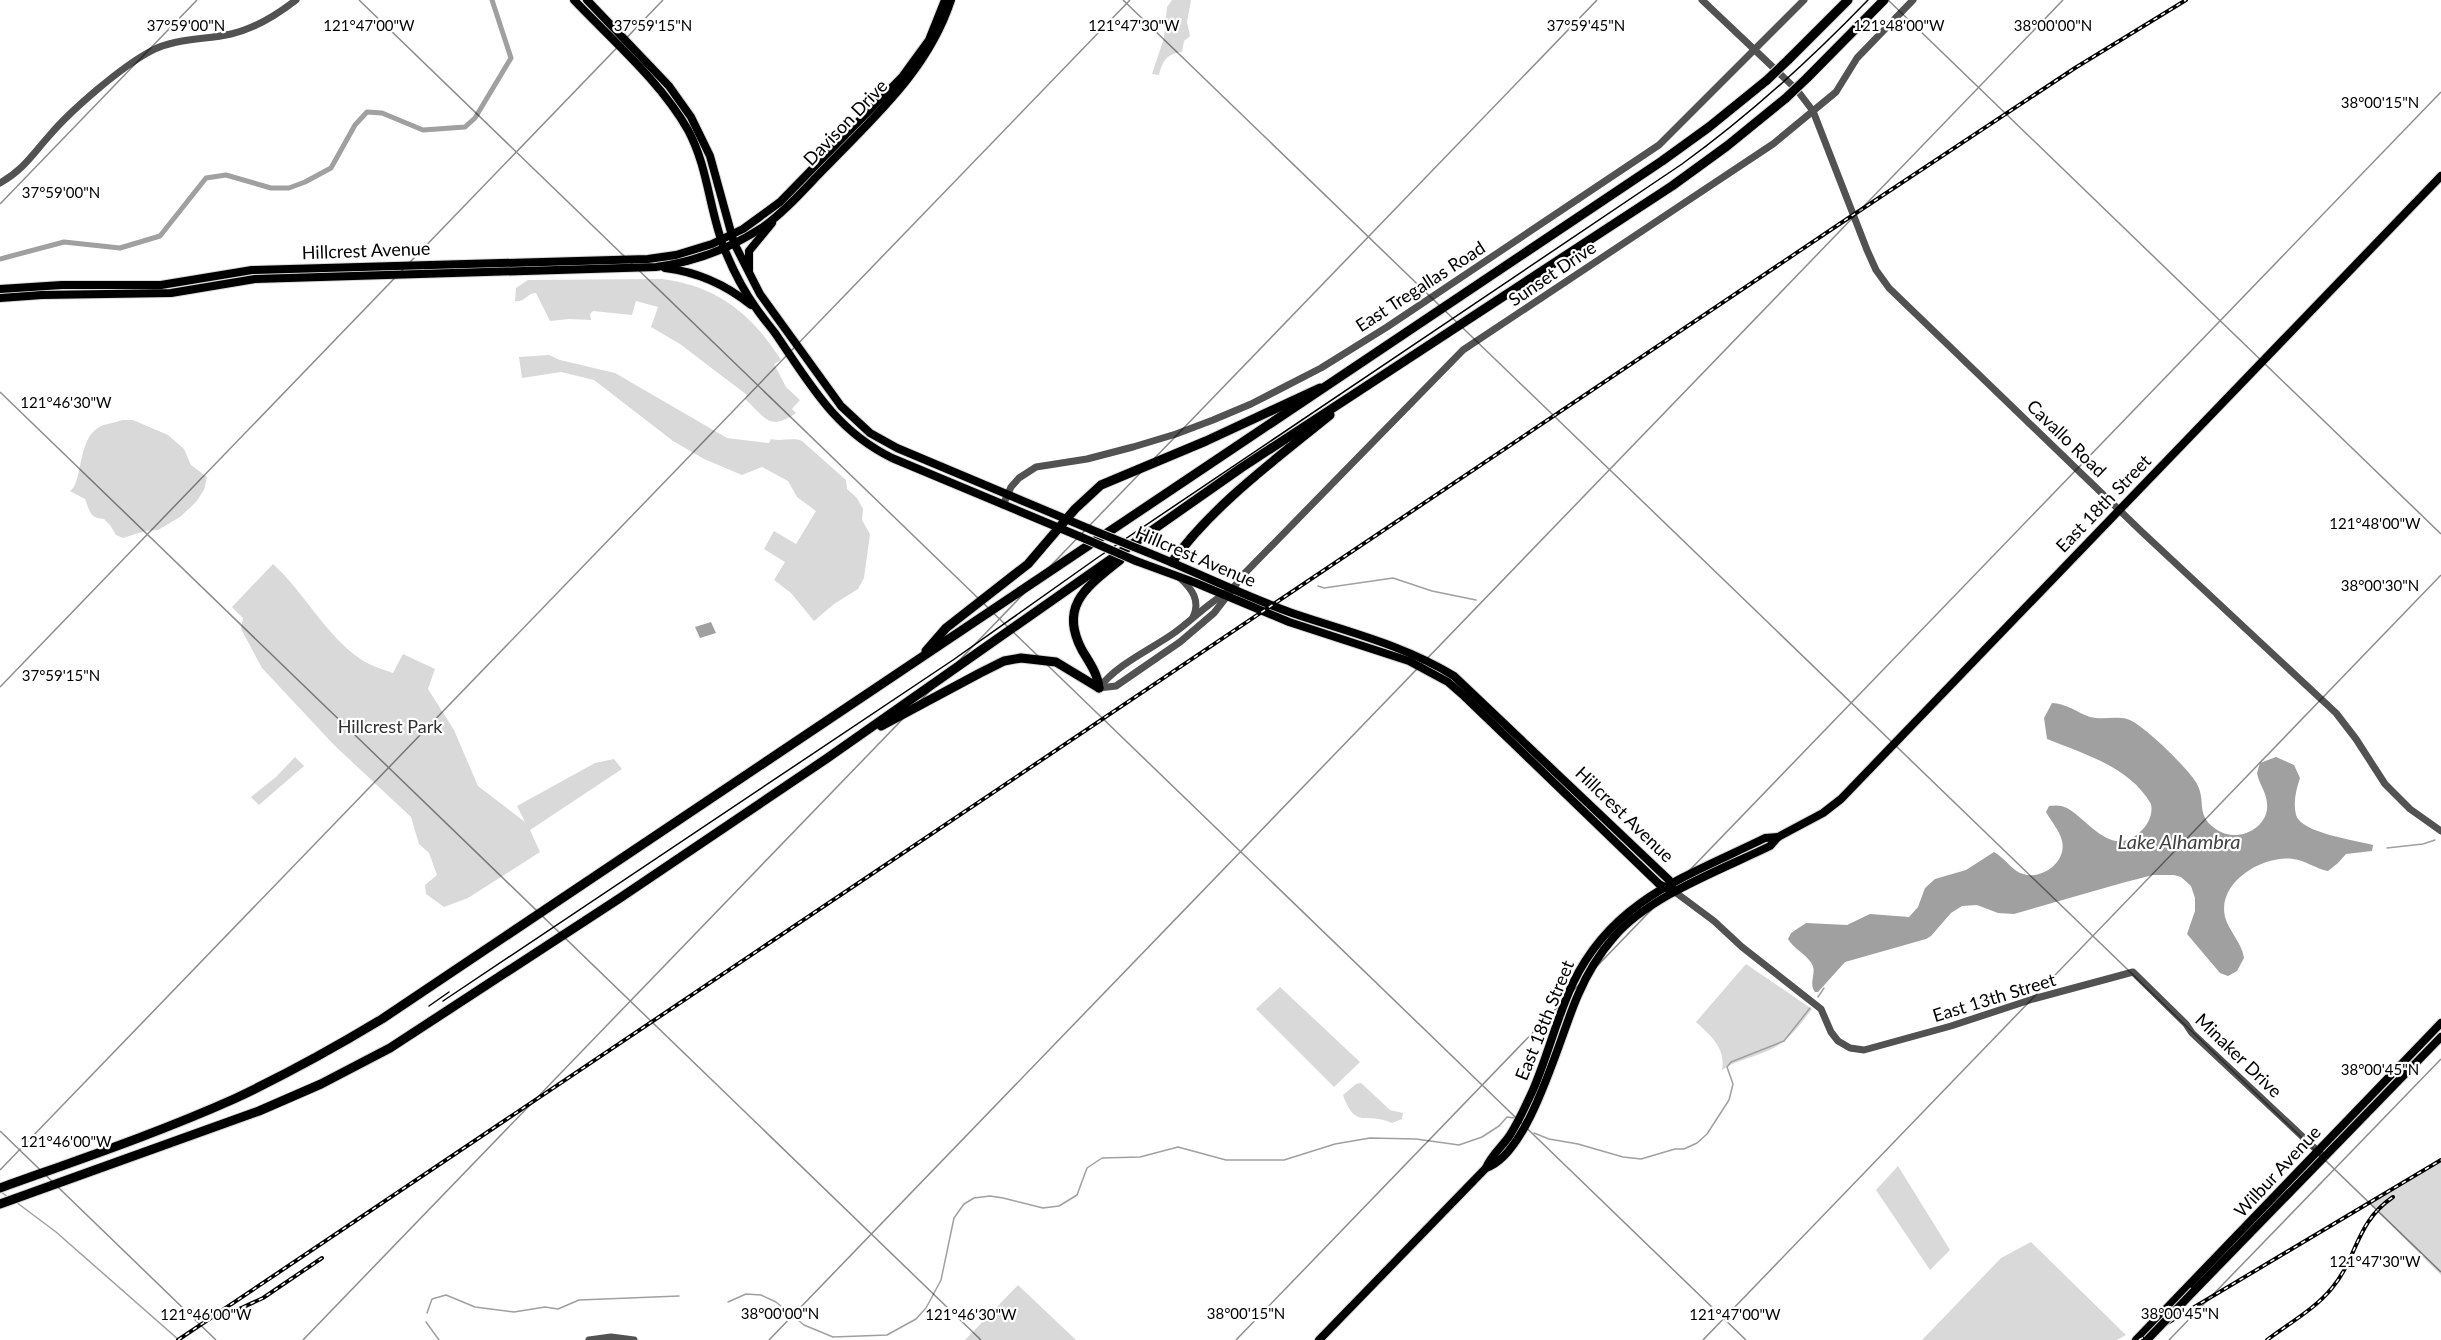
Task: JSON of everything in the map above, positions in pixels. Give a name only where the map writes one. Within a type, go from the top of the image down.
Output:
[{"type":"highway","points":[[0,1186],[166,1127],[233,1099],[358,1034],[1662,161],[1767,80],[1848,0]]},
{"type":"highway","points":[[0,1204],[259,1111],[321,1084],[435,1021],[849,742],[1176,513],[1376,378],[1671,186],[1727,146],[1785,98],[1884,0]]},
{"type":"highway","points":[[1172,562],[1191,536],[1223,507],[1296,442],[1376,378]]},
{"type":"highway","points":[[917,661],[946,628],[1028,564],[1066,518],[1101,485],[1206,441],[1305,393],[1333,383]]},
{"type":"highway","points":[[1099,688],[1096,676],[1074,630],[1072,616],[1076,605],[1093,582],[1176,513]]},
{"type":"highway","points":[[849,742],[1004,662],[1022,658],[1056,662],[1099,688]]},
{"type":"main road","points":[[574,0],[661,92],[680,116],[706,175],[723,244]]},
{"type":"main road","points":[[587,0],[669,86],[691,117],[710,156],[732,239]]},
{"type":"main road","name":"Davison Drive","points":[[732,239],[780,202],[902,77],[928,40],[945,0]]},
{"type":"main road","name":"Davison Drive","points":[[732,239],[763,226],[780,213],[867,124],[920,65],[934,42],[951,0]]},
{"type":"main road","name":"East 18th Street","points":[[1319,1340],[1486,1168],[1494,1165],[1507,1152],[1532,1114],[1577,997],[1600,956],[1624,925],[1670,888],[1765,838],[1778,837],[1823,813],[1841,799],[2441,176]]},
{"type":"main road","points":[[751,279],[748,264],[749,251],[780,213]]},
{"type":"main road","name":"Hillcrest Avenue","points":[[0,298],[42,295],[160,294],[246,279],[656,267],[690,260],[732,239],[751,279],[838,403],[870,433],[897,448],[1172,562],[1228,593],[1289,622],[1409,661],[1448,682],[1670,888]]},
{"type":"main road","name":"Hillcrest Avenue","points":[[0,289],[62,285],[161,285],[239,271],[648,259],[723,244]]},
{"type":"main road","name":"Hillcrest Avenue","points":[[723,244],[737,277],[756,309],[829,410],[863,442],[892,458],[1136,561],[1228,593]]},
{"type":"main road","points":[[304,278],[330,273],[336,267]]},
{"type":"main road","points":[[656,267],[704,276],[729,288],[756,309]]},
{"type":"main road","name":"Wilbur Avenue","points":[[2256,1224],[2318,1151],[2441,1023]]},
{"type":"main road","points":[[2421,1058],[2420,1050],[2427,1043],[2431,1034]]},
{"type":"main road","name":"Wilbur Avenue","points":[[2136,1340],[2325,1158],[2441,1037]]},
{"type":"main road","name":"Wilbur Avenue","points":[[2147,1340],[2191,1288]]},
{"type":"street","points":[[0,183],[17,174],[48,137],[75,111],[121,71],[152,50],[183,40],[233,34],[251,27],[296,0]]},
{"type":"street","name":"Cavallo Road","points":[[1702,0],[1797,90],[1813,111],[1867,250],[1876,270],[1889,288],[2336,713],[2385,784],[2410,809],[2441,831]]},
{"type":"street","name":"East Tregallas Road","points":[[1003,505],[1011,487],[1019,478],[1036,467],[1087,459],[1176,434],[1251,404],[1321,368],[1387,327],[1659,145],[1804,0]]},
{"type":"street","name":"Sunset Drive","points":[[1228,593],[1463,350],[1773,144],[1836,92],[1857,58],[1913,0]]},
{"type":"street","points":[[1180,578],[1189,586],[1197,600],[1197,610],[1192,619]]},
{"type":"street","points":[[1099,688],[1111,675],[1192,619],[1214,600],[1228,593]]},
{"type":"street","points":[[1099,688],[1116,686],[1180,642],[1214,613],[1228,593]]},
{"type":"street","name":"Hillcrest Avenue","points":[[1670,888],[1821,1009],[1831,1032],[1838,1041],[1850,1048],[1864,1050]]},
{"type":"street","name":"East 13th Street","points":[[1864,1050],[1951,1026],[2033,999],[2133,972]]},
{"type":"street","name":"Minaker Drive","points":[[2133,972],[2186,1024],[2192,1033],[2325,1158]]},
{"type":"street","points":[[589,1340],[610,1337],[634,1340]]},
{"type":"green space","points":[[1172,0],[1191,0],[1187,22],[1190,36],[1184,41],[1182,52],[1172,54],[1166,59],[1159,75],[1152,74],[1164,38],[1167,7]]},
{"type":"green space","points":[[662,279],[700,288],[716,296],[745,316],[758,329],[781,360],[774,364],[786,387],[800,400],[792,409],[796,413],[779,421],[768,420],[745,399],[747,395],[680,344],[651,327],[658,307],[636,301],[632,315],[593,311],[590,314],[591,320],[550,321],[536,293],[521,301],[515,301],[516,288],[528,280]]},
{"type":"green space","points":[[549,355],[560,360],[615,373],[727,438],[769,443],[771,439],[802,441],[846,480],[847,489],[857,498],[863,509],[862,520],[870,534],[864,578],[858,589],[834,604],[814,621],[791,593],[774,580],[785,562],[764,549],[774,531],[796,544],[816,511],[797,497],[788,481],[762,467],[742,475],[704,459],[673,441],[594,380],[561,372],[522,378],[519,357]]},
{"type":"green space","points":[[122,420],[133,420],[168,435],[184,449],[191,465],[207,477],[204,490],[196,502],[180,517],[158,530],[145,531],[123,538],[116,535],[104,519],[93,515],[85,499],[70,491],[77,480],[90,436],[101,426]]},
{"type":"green space","name":"Hillcrest Park","points":[[273,564],[295,587],[335,637],[363,660],[393,673],[403,654],[435,669],[428,689],[454,730],[478,786],[525,822],[517,806],[595,763],[614,759],[622,769],[530,830],[540,852],[468,898],[444,907],[426,894],[425,885],[437,875],[429,853],[419,844],[411,817],[334,745],[262,668],[241,629],[243,618],[232,607]]},
{"type":"green space","points":[[295,757],[304,766],[259,805],[251,797],[276,777]]},
{"type":"green space","points":[[1746,964],[1812,1009],[1792,1033],[1774,1048],[1722,1070],[1722,1055],[1716,1043],[1696,1022]]},
{"type":"green space","points":[[1280,987],[1360,1062],[1334,1087],[1256,1009]]},
{"type":"green space","points":[[1361,1083],[1390,1110],[1403,1113],[1402,1119],[1392,1123],[1357,1117],[1352,1113],[1343,1095],[1356,1084]]},
{"type":"green space","points":[[2441,1160],[2441,1275],[2369,1203]]},
{"type":"green space","points":[[1898,1166],[1950,1250],[1930,1270],[1876,1190]]},
{"type":"green space","points":[[2031,1242],[2126,1335],[2117,1340],[1922,1340],[2001,1258]]},
{"type":"green space","points":[[1018,1285],[1076,1340],[965,1340]]},
{"type":"water","points":[[711,622],[716,633],[700,638],[695,627]]},
{"type":"water","name":"Lake Alhambra","points":[[2052,703],[2067,706],[2090,717],[2127,719],[2143,728],[2165,747],[2193,777],[2200,791],[2206,820],[2219,831],[2235,835],[2244,834],[2258,826],[2264,819],[2267,803],[2257,773],[2260,763],[2276,757],[2294,765],[2300,778],[2295,805],[2296,815],[2300,821],[2318,831],[2373,845],[2372,851],[2346,854],[2328,871],[2297,860],[2281,859],[2256,866],[2245,873],[2235,882],[2224,904],[2225,917],[2241,947],[2244,958],[2237,971],[2228,976],[2220,973],[2187,934],[2195,911],[2195,898],[2191,886],[2181,877],[2153,875],[2014,914],[1998,913],[1977,905],[1962,906],[1951,913],[1926,939],[1845,962],[1818,992],[1815,992],[1812,985],[1814,971],[1812,964],[1788,939],[1791,933],[1806,923],[1847,925],[1870,914],[1909,917],[1918,907],[1925,888],[1935,879],[1966,870],[1994,852],[2023,874],[2045,872],[2057,862],[2063,849],[2059,834],[2046,812],[2049,806],[2067,808],[2103,836],[2112,840],[2122,841],[2132,838],[2145,827],[2151,814],[2151,804],[2131,780],[2091,756],[2047,739],[2044,718]]},
{"type":"waterway","points":[[0,259],[64,242],[120,248],[160,236],[206,178],[226,175],[271,188],[289,188],[305,182],[331,168],[355,125],[367,112],[382,113],[423,130],[465,127],[475,118],[511,58],[492,0]]},
{"type":"waterway","points":[[1318,586],[1324,588],[1393,578],[1432,591],[1476,600]]},
{"type":"waterway","points":[[2387,848],[2423,844],[2435,840]]},
{"type":"waterway","points":[[1818,997],[1824,988]]},
{"type":"waterway","points":[[1534,1133],[1549,1139],[1578,1144],[1623,1157],[1641,1159],[1675,1149],[1684,1149],[1697,1143],[1707,1134],[1729,1100],[1733,1084],[1727,1067],[1731,1062],[1784,1041],[1810,1008]]},
{"type":"waterway","points":[[728,1302],[746,1294],[761,1295],[776,1302],[804,1325],[833,1337],[887,1335],[916,1319],[926,1308],[941,1280],[954,1218],[964,1204],[974,1198],[990,1196],[1043,1208],[1059,1206],[1077,1195],[1087,1168],[1102,1158],[1140,1157],[1178,1147],[1226,1160],[1284,1160],[1335,1144],[1370,1138],[1416,1139],[1459,1145],[1482,1137],[1499,1126],[1507,1117],[1514,1118]]},
{"type":"waterway","points":[[1,1192],[9,1198]]},
{"type":"waterway","points":[[16,1202],[56,1232],[179,1340]]},
{"type":"waterway","points":[[427,1313],[432,1299],[446,1295],[475,1307],[514,1312],[545,1307],[558,1309],[579,1300],[679,1296]]},
{"type":"waterway","points":[[426,1322],[439,1340]]},
{"type":"tram line","points":[[443,1001],[953,660],[1097,558],[1682,164],[1779,86],[1868,0]]},
{"type":"tram line","points":[[429,1006],[449,992]]},
{"type":"railway","points":[[178,1340],[1841,223],[2075,68],[2186,0]]},
{"type":"railway","points":[[2139,1340],[2441,1160]]},
{"type":"railway","points":[[2267,1340],[2325,1296],[2341,1276],[2371,1218],[2393,1197]]},
{"type":"railway","points":[[226,1315],[263,1298],[322,1258]]}]
